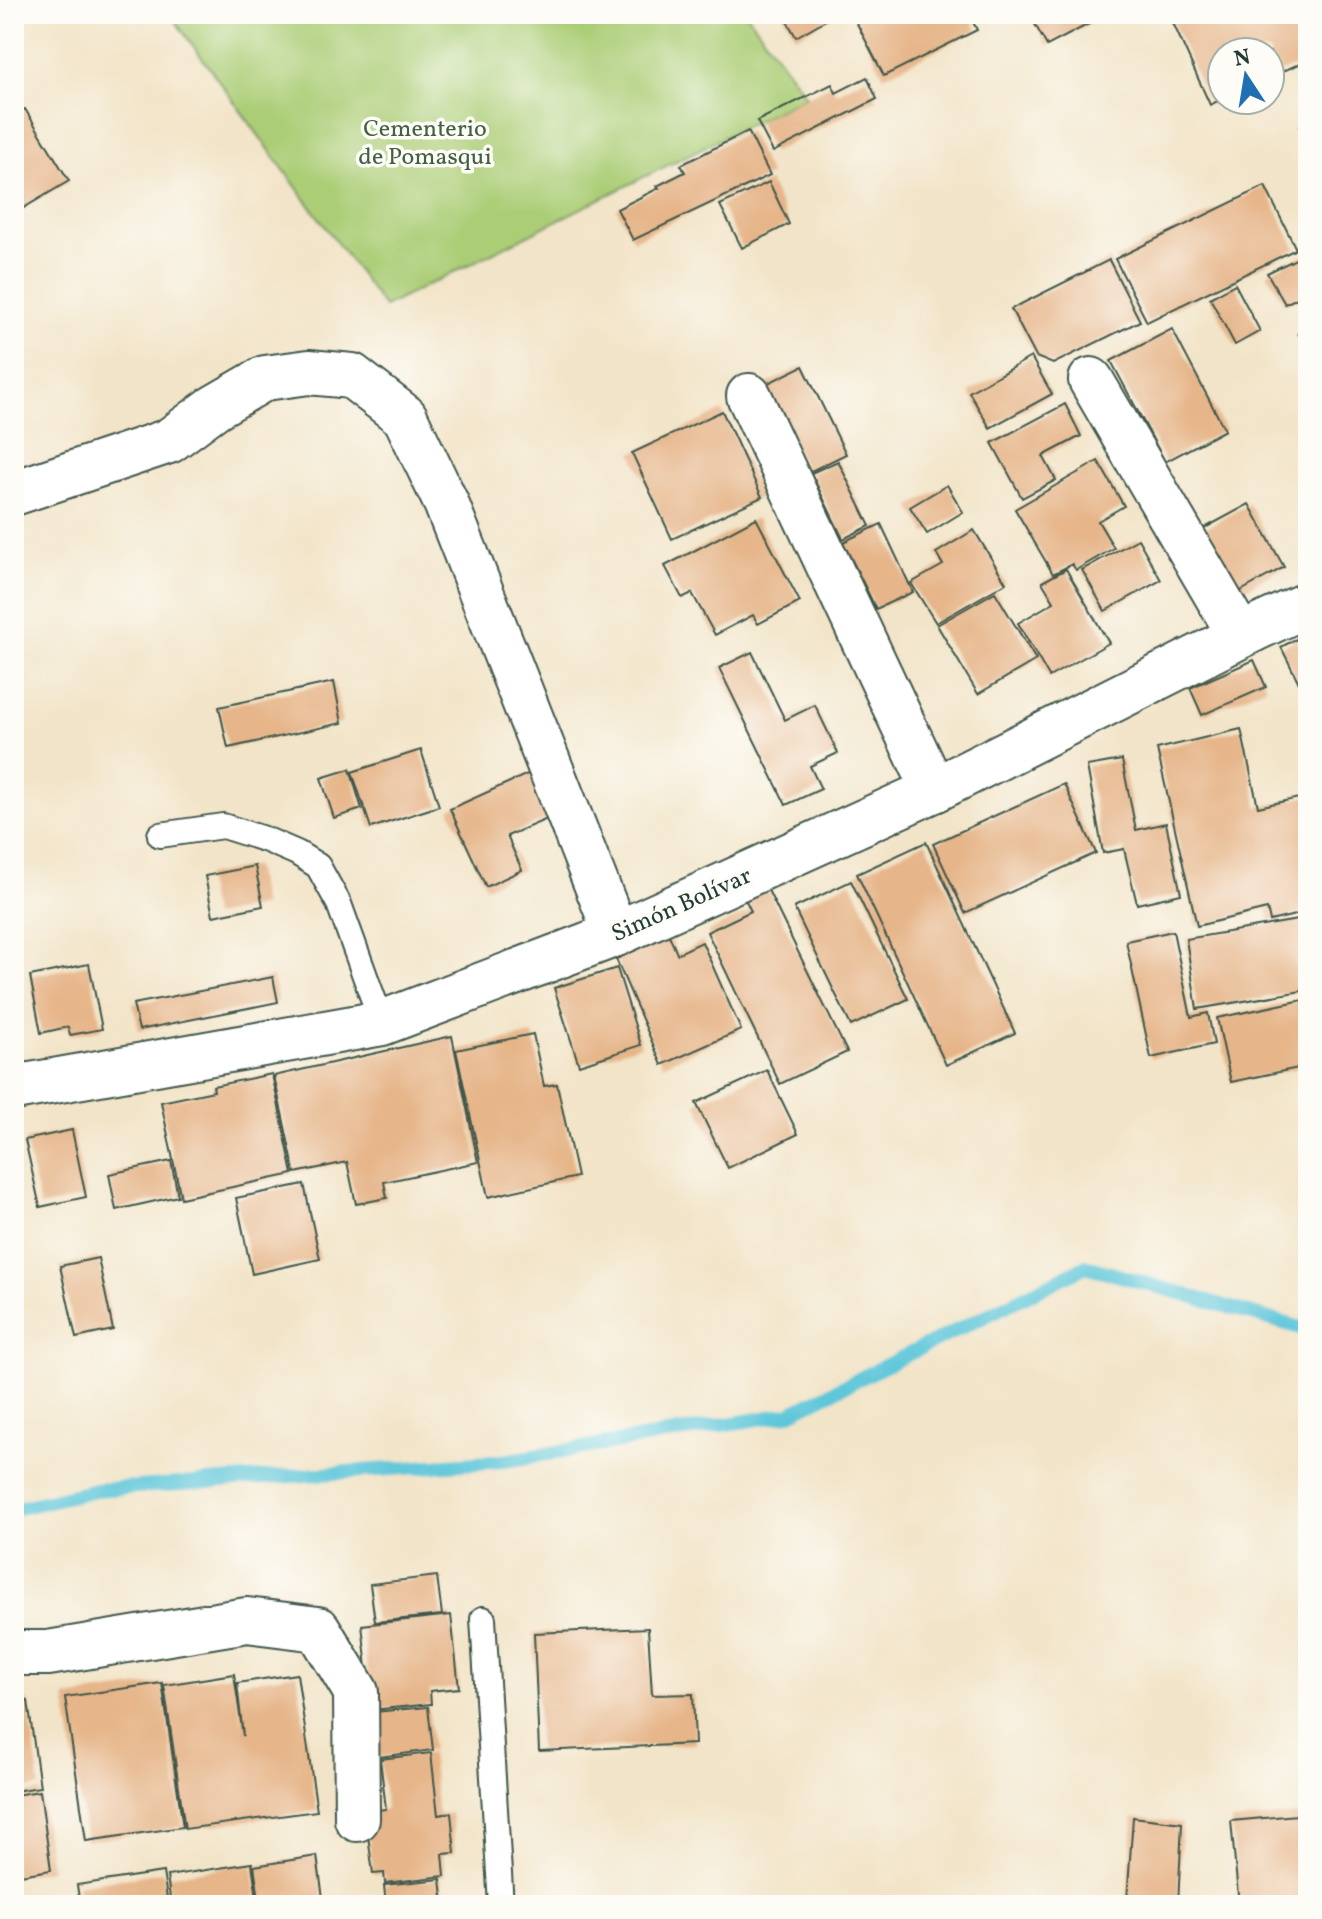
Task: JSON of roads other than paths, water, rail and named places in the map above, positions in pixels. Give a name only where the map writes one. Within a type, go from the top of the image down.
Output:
[{"type":"street","points":[[14,493],[169,441],[215,407],[265,378],[309,372],[352,376],[405,417],[446,503],[616,934]]},
{"type":"street","points":[[1091,380],[1238,632],[1252,630]]},
{"type":"street","points":[[749,396],[934,790]]},
{"type":"street","name":"Simón Bolívar","points":[[14,1088],[382,1023],[616,934],[934,790],[1308,604]]},
{"type":"street","points":[[14,1653],[48,1653],[247,1620],[318,1629],[356,1692],[357,1819]]},
{"type":"lane","points":[[160,835],[223,826],[287,848],[318,866],[339,904],[382,1023]]},
{"type":"lane","points":[[483,1619],[501,1905]]},
{"type":"waterway","points":[[14,1509],[95,1490],[504,1461],[788,1414],[1086,1266],[1308,1330]]},
{"type":"park label","name":"Cementerio de Pomasqui","points":[[425,142]]}]
